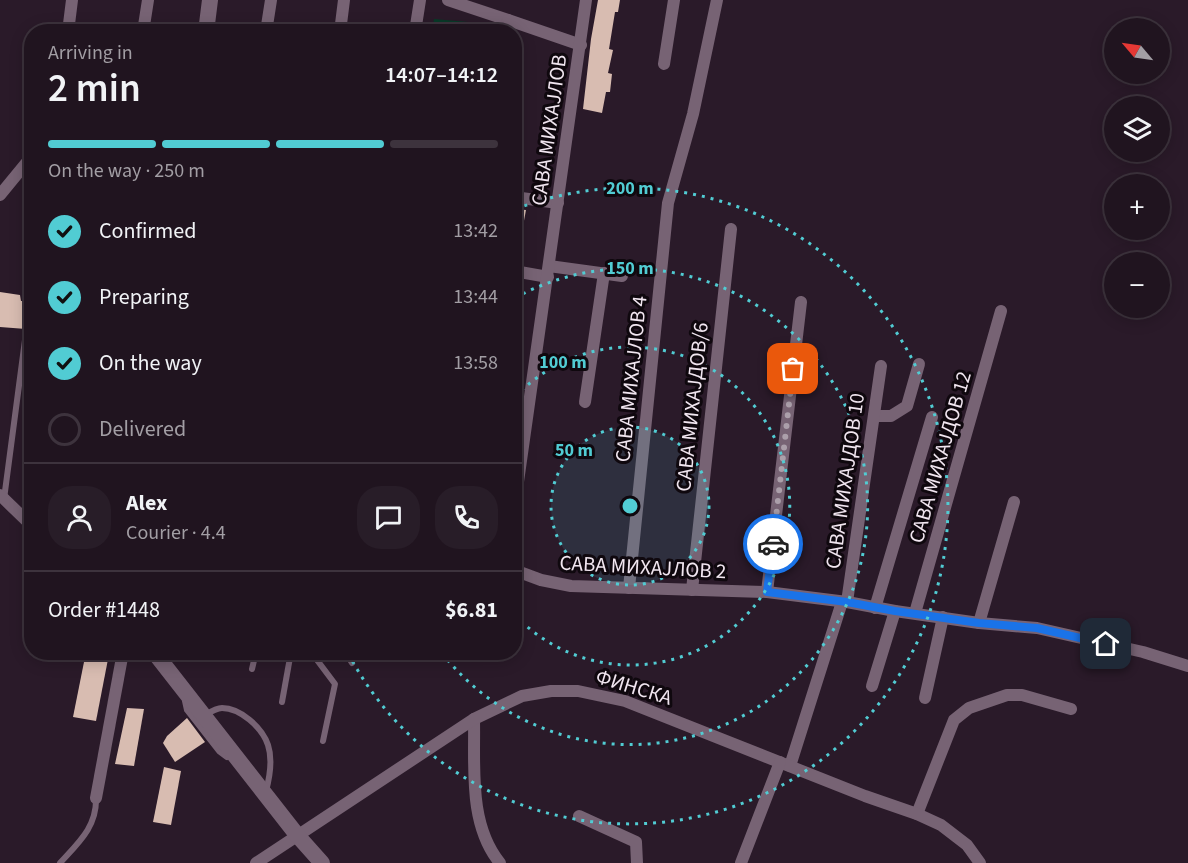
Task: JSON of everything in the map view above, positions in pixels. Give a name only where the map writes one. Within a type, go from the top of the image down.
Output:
[{"type":"main road","points":[[207,24],[210,0]]},
{"type":"main road","points":[[160,660],[297,835],[322,863]]},
{"type":"street","points":[[67,0],[72,0],[69,24]]},
{"type":"street","points":[[144,24],[148,0]]},
{"type":"street","points":[[267,24],[271,0]]},
{"type":"street","points":[[341,24],[344,0]]},
{"type":"street","points":[[416,24],[420,0]]},
{"type":"street","points":[[448,0],[502,24]]},
{"type":"street","name":"САВА МИХАЈЛОВ","points":[[522,455],[586,0]]},
{"type":"street","points":[[664,64],[674,0]]},
{"type":"street","name":"САВА МИХАЈЛОВ 4","points":[[629,588],[668,203],[693,114],[717,0]]},
{"type":"street","points":[[522,30],[581,45]]},
{"type":"street","points":[[0,195],[24,166]]},
{"type":"street","points":[[522,198],[558,203]]},
{"type":"street","name":"САВА МИХАЈДОВ/6","points":[[692,590],[731,229]]},
{"type":"street","points":[[522,271],[604,273],[622,276]]},
{"type":"street","points":[[585,402],[604,273]]},
{"type":"street","points":[[767,592],[801,302]]},
{"type":"street","name":"САВА МИХАЈДОВ 12","points":[[915,613],[1001,311]]},
{"type":"street","points":[[874,416],[891,416],[907,406],[919,364]]},
{"type":"street","name":"САВА МИХАЈДОВ 10","points":[[844,602],[881,366]]},
{"type":"street","points":[[875,608],[932,417]]},
{"type":"street","points":[[2,497],[24,518]]},
{"type":"street","points":[[979,623],[1014,502]]},
{"type":"street","name":"САВА МИХАЈЛОВ 2","points":[[522,573],[541,580],[571,586],[610,589],[767,592],[979,623],[1037,628],[1143,652],[1188,666]]},
{"type":"street","points":[[741,863],[785,764],[844,602]]},
{"type":"street","points":[[872,686],[895,611]]},
{"type":"street","points":[[925,698],[943,617]]},
{"type":"street","points":[[96,798],[122,660]]},
{"type":"street","name":"ФИНСКА","points":[[256,863],[474,719],[522,696],[551,691],[578,691],[625,701],[865,796],[917,814],[941,825],[967,845],[980,863]]},
{"type":"street","points":[[917,814],[954,720],[969,708],[1007,695],[1022,695],[1071,709]]},
{"type":"street","points":[[474,719],[476,804],[483,831],[500,863]]},
{"type":"street","points":[[579,816],[636,842],[637,863]]},
{"type":"lane","points":[[2,497],[24,353]]},
{"type":"lane","points":[[252,669],[254,660]]},
{"type":"lane","points":[[282,702],[290,660]]},
{"type":"lane","points":[[317,660],[335,684],[324,741]]},
{"type":"lane","points":[[180,684],[187,710],[219,751],[247,772]]},
{"type":"lane","points":[[204,715],[220,708],[239,711],[256,726],[268,744],[271,770],[266,795]]},
{"type":"lane","points":[[60,863],[91,825],[96,798]]},
{"type":"green space","points":[[434,19],[468,22],[468,24],[433,24]]},
{"type":"building","points":[[598,0],[620,0],[618,12],[615,12],[609,49],[613,50],[608,73],[612,74],[610,92],[606,92],[602,113],[583,109]]},
{"type":"building","points":[[522,210],[526,210],[522,231]]},
{"type":"building","points":[[0,292],[20,295],[21,301],[24,301],[24,329],[0,327]]},
{"type":"building","points":[[84,660],[108,660],[96,721],[73,717]]},
{"type":"building","points":[[127,708],[144,709],[134,766],[115,764]]},
{"type":"building","points":[[187,718],[205,742],[175,762],[163,743],[167,736]]},
{"type":"building","points":[[164,767],[181,771],[171,825],[153,822]]},
{"type":"way so far","points":[[773,544],[793,369]]},
{"type":"route","points":[[773,544],[767,592],[979,623],[1037,628],[1106,644]]}]
